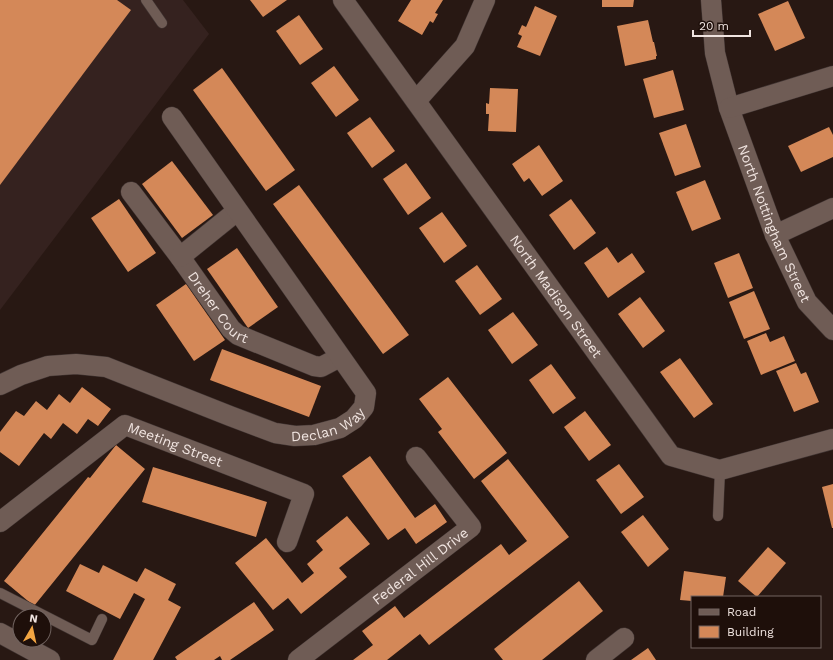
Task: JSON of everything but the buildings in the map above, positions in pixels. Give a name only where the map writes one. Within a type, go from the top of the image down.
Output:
[{"type":"street","name":"North Madison Street","points":[[343,0],[671,456],[720,470]]},
{"type":"street","points":[[416,101],[465,46],[485,0]]},
{"type":"street","name":"North Nottingham Street","points":[[711,0],[715,53],[729,108],[775,235],[807,302],[833,330]]},
{"type":"street","points":[[729,108],[833,76]]},
{"type":"street","name":"Declan Way","points":[[0,385],[21,375],[48,366],[76,364],[106,367],[230,416],[275,432],[295,436],[314,435],[340,428],[354,419],[364,407],[366,393],[172,118]]},
{"type":"street","name":"Dreher Court","points":[[131,192],[180,257],[231,329],[238,335],[314,366],[321,366],[340,357]]},
{"type":"street","points":[[775,235],[833,208]]},
{"type":"street","points":[[180,257],[237,211]]},
{"type":"street","name":"Meeting Street","points":[[0,522],[125,425],[304,494],[287,542]]},
{"type":"street","points":[[720,470],[833,439]]},
{"type":"street","name":"Federal Hill Drive","points":[[298,660],[471,527],[416,457]]},
{"type":"street","points":[[0,633],[50,660]]},
{"type":"street","points":[[596,660],[624,638]]},
{"type":"lane","points":[[146,0],[162,23]]},
{"type":"lane","points":[[718,516],[720,470]]},
{"type":"lane","points":[[0,593],[92,640],[102,619]]},
{"type":"shaded area","points":[[0,0],[183,0],[209,34],[0,310]]}]
